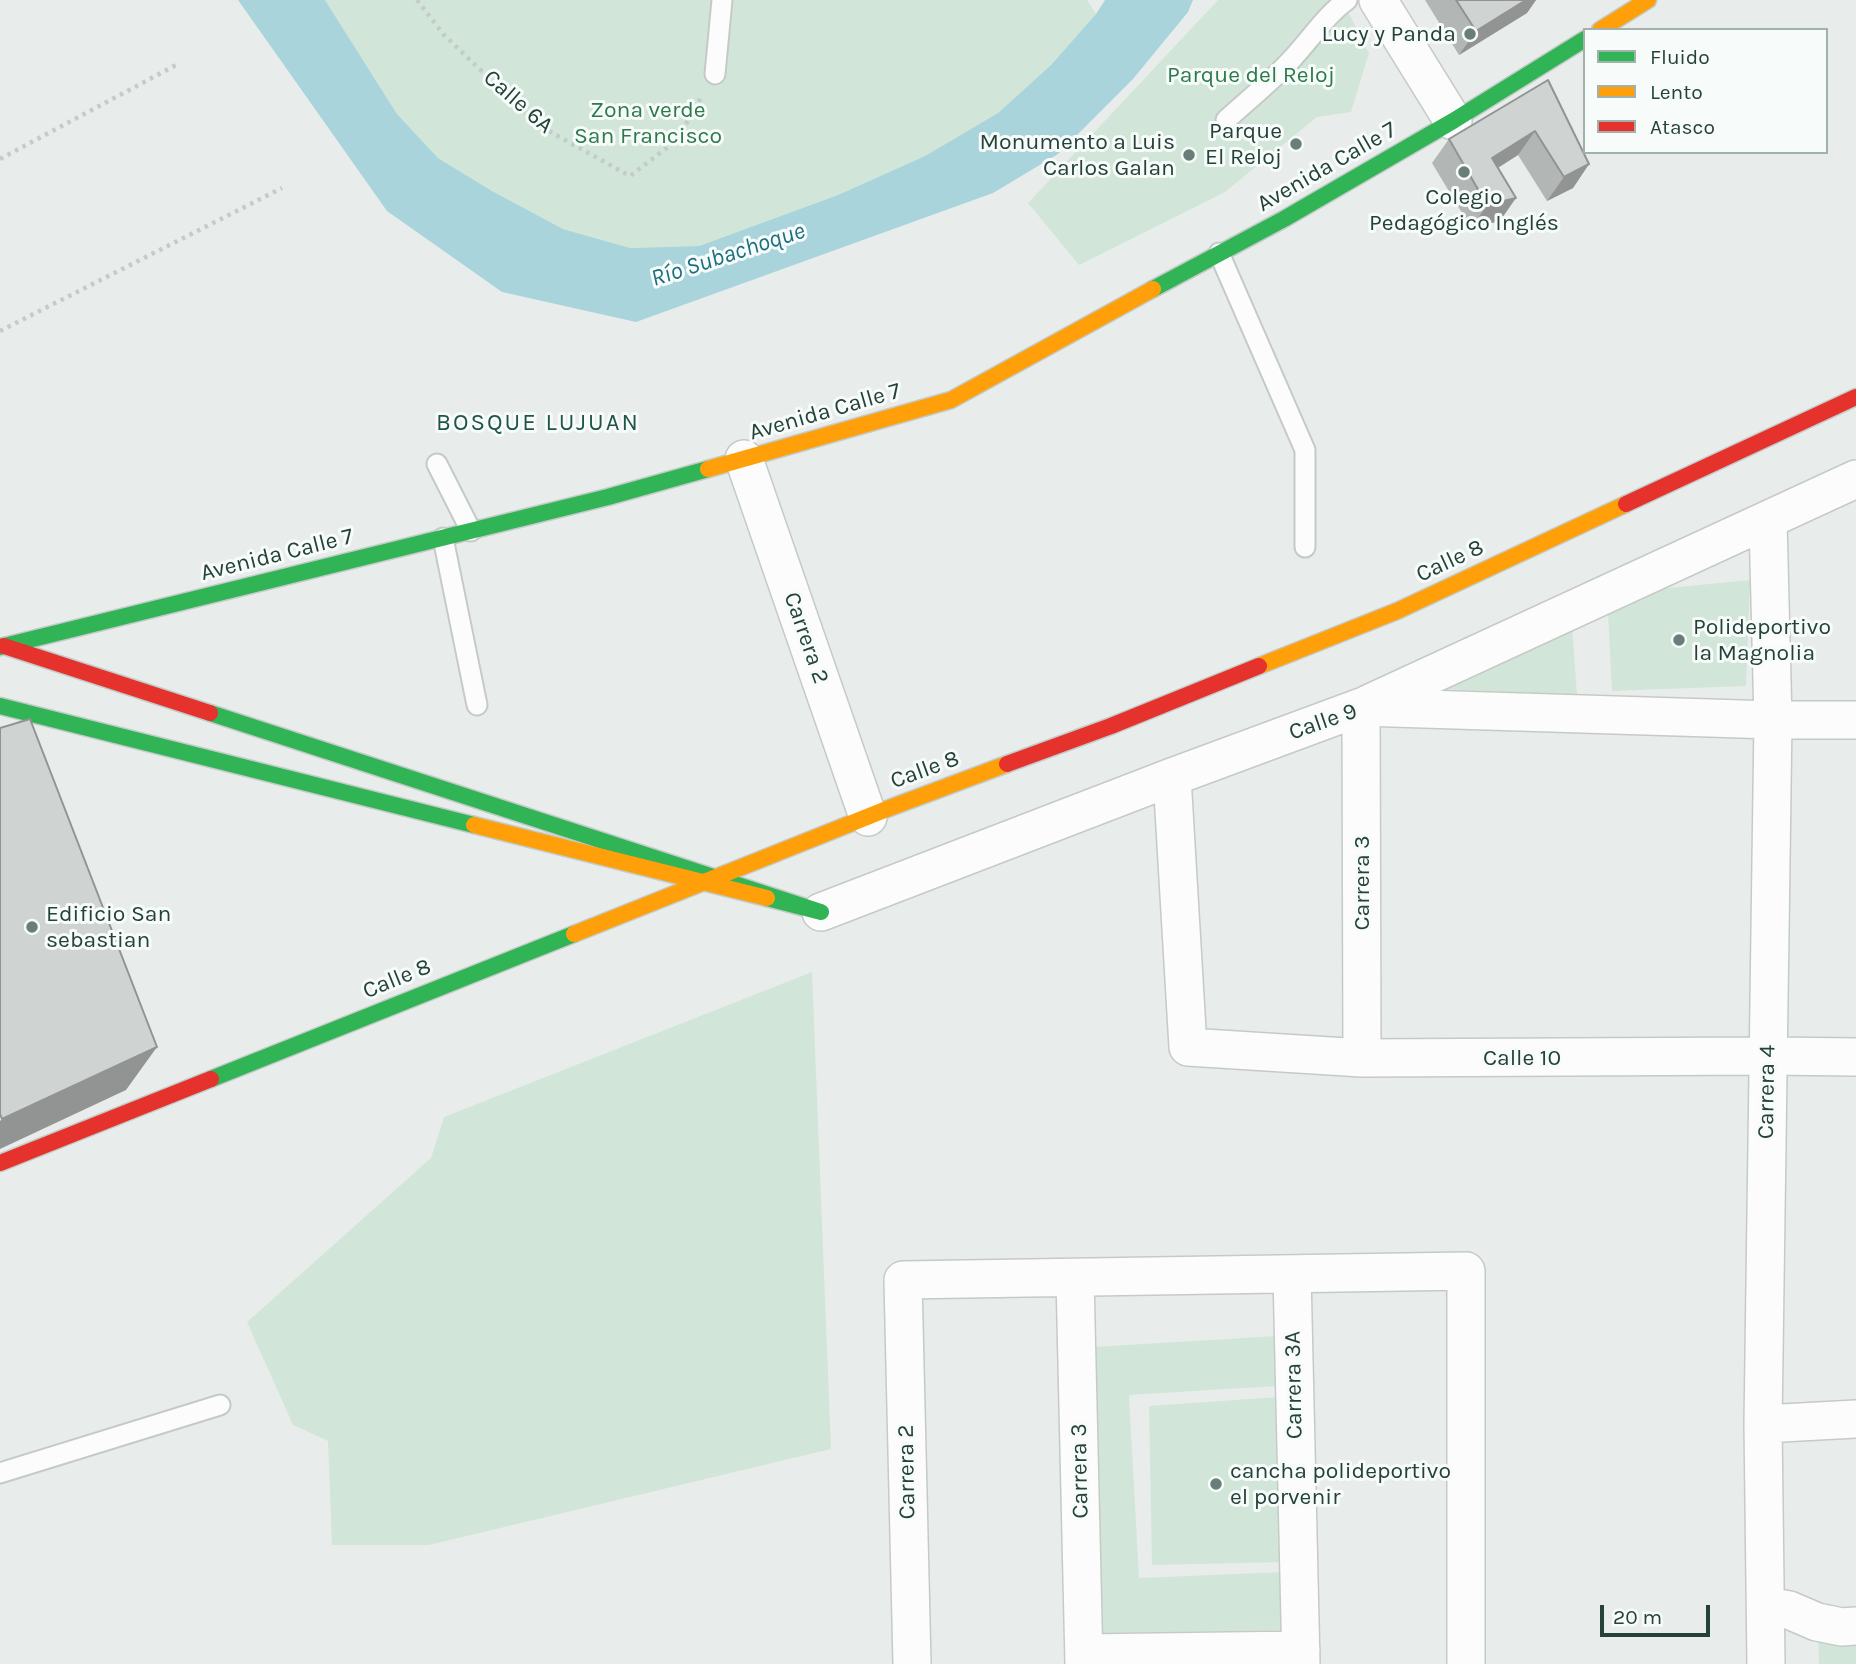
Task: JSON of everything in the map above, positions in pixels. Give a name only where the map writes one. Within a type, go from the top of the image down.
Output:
[{"type":"main road","points":[[1603,28],[1648,0]]},
{"type":"main road","name":"Avenida Calle 7","points":[[2,647],[608,497],[951,400],[1284,219],[1453,121],[1583,40]]},
{"type":"main road","name":"Calle 8","points":[[0,1163],[868,817],[1111,726],[1397,611],[1856,397]]},
{"type":"main road","name":"Avenida Calle 7","points":[[2,647],[821,912]]},
{"type":"main road","points":[[0,705],[821,912]]},
{"type":"street","points":[[1378,0],[1453,121]]},
{"type":"street","name":"Carrera 2","points":[[744,459],[868,817]]},
{"type":"street","points":[[1361,707],[1856,479]]},
{"type":"street","name":"Carrera 4","points":[[1766,1664],[1763,1424],[1773,720],[1768,521]]},
{"type":"street","name":"Calle 9","points":[[821,912],[1361,707],[1773,720],[1856,720]]},
{"type":"street","name":"Carrera 3","points":[[1361,707],[1362,1058]]},
{"type":"street","name":"Calle 10","points":[[1172,777],[1188,1046],[1362,1058],[1856,1058]]},
{"type":"street","points":[[1075,1278],[1466,1271],[1466,1664]]},
{"type":"street","name":"Carrera 3A","points":[[1292,1274],[1301,1657]]},
{"type":"street","name":"Carrera 2","points":[[912,1664],[903,1280],[1075,1278]]},
{"type":"street","name":"Carrera 3","points":[[1075,1278],[1084,1659]]},
{"type":"street","points":[[1763,1424],[1856,1419]]},
{"type":"street","points":[[1766,1606],[1789,1610],[1817,1622],[1842,1627],[1856,1626]]},
{"type":"street","points":[[1084,1659],[1301,1657]]},
{"type":"lane","points":[[715,74],[722,0]]},
{"type":"lane","points":[[1226,120],[1292,60],[1323,22],[1348,0]]},
{"type":"lane","points":[[1219,253],[1305,450],[1305,547]]},
{"type":"lane","points":[[437,464],[471,531]]},
{"type":"lane","points":[[443,538],[477,705]]},
{"type":"lane","points":[[0,1473],[220,1405]]},
{"type":"path","name":"Calle 6A","points":[[417,0],[444,35],[538,125],[630,176],[677,140],[715,74]]},
{"type":"path","points":[[0,159],[176,65]]},
{"type":"path","points":[[0,331],[282,188]]},
{"type":"green space","name":"Zona verde San Francisco","points":[[325,0],[1087,0],[1096,14],[1051,65],[998,113],[925,156],[838,195],[699,246],[629,248],[563,229],[438,158],[397,114]]},
{"type":"green space","name":"Parque del Reloj","points":[[1218,0],[1342,0],[1369,53],[1351,112],[1317,117],[1225,192],[1079,265],[1028,203]]},
{"type":"green space","name":"Polideportivo la Magnolia","points":[[1750,580],[1746,686],[1612,691],[1607,594]]},
{"type":"green space","points":[[1572,626],[1577,695],[1441,689]]},
{"type":"green space","points":[[812,972],[831,1449],[429,1545],[332,1545],[328,1441],[293,1425],[247,1322],[431,1158],[444,1117]]},
{"type":"green space","points":[[1277,1336],[1276,1386],[1129,1395],[1139,1578],[1284,1572],[1287,1630],[1103,1633],[1093,1347]]},
{"type":"green space","name":"cancha polideportivo el porvenir","points":[[1278,1397],[1286,1562],[1152,1565],[1149,1406]]},
{"type":"green space","points":[[1818,1635],[1856,1635],[1856,1664],[1819,1664]]},
{"type":"water","name":"Río Subachoque","points":[[238,0],[325,0],[397,114],[438,158],[563,229],[630,248],[699,246],[838,195],[925,156],[998,113],[1051,65],[1105,0],[1193,0],[1188,12],[1133,79],[1058,154],[993,193],[636,322],[502,292],[387,211]]},
{"type":"building","points":[[1456,0],[1526,0],[1476,31]]},
{"type":"building","points":[[1548,80],[1589,164],[1564,177],[1535,131],[1492,158],[1516,198],[1487,205],[1449,139]]},
{"type":"building","points":[[30,719],[157,1047],[2,1119],[0,728]]},
{"type":"traffic: fast","points":[[1153,289],[1284,219],[1453,121],[1583,40]]},
{"type":"traffic: fast","points":[[0,647],[608,497],[708,469]]},
{"type":"traffic: fast","points":[[0,706],[474,825]]},
{"type":"traffic: fast","points":[[210,713],[821,912],[767,898]]},
{"type":"traffic: fast","points":[[211,1079],[574,934]]},
{"type":"traffic: slow","points":[[1603,28],[1648,0]]},
{"type":"traffic: slow","points":[[708,469],[951,400],[1153,289]]},
{"type":"traffic: slow","points":[[1259,666],[1397,611],[1626,504]]},
{"type":"traffic: slow","points":[[574,934],[1007,764]]},
{"type":"traffic: slow","points":[[474,825],[767,898]]},
{"type":"traffic: jam","points":[[1626,504],[1856,397]]},
{"type":"traffic: jam","points":[[4,646],[210,713]]},
{"type":"traffic: jam","points":[[1007,764],[1111,726],[1259,666]]},
{"type":"traffic: jam","points":[[0,1163],[211,1079]]},
{"type":"place","name":"Lucy y Panda","points":[[1470,34]]},
{"type":"place","name":"Parque El Reloj","points":[[1296,144]]},
{"type":"place","name":"Monumento a Luis Carlos Galan","points":[[1189,155]]},
{"type":"place","name":"Colegio Pedagógico Inglés","points":[[1464,172]]},
{"type":"place","name":"Polideportivo la Magnolia","points":[[1679,640]]},
{"type":"place","name":"Edificio San sebastian","points":[[32,927]]},
{"type":"place","name":"cancha polideportivo el porvenir","points":[[1216,1484]]},
{"type":"district","name":"BOSQUE LUJUAN","points":[[538,423]]}]
